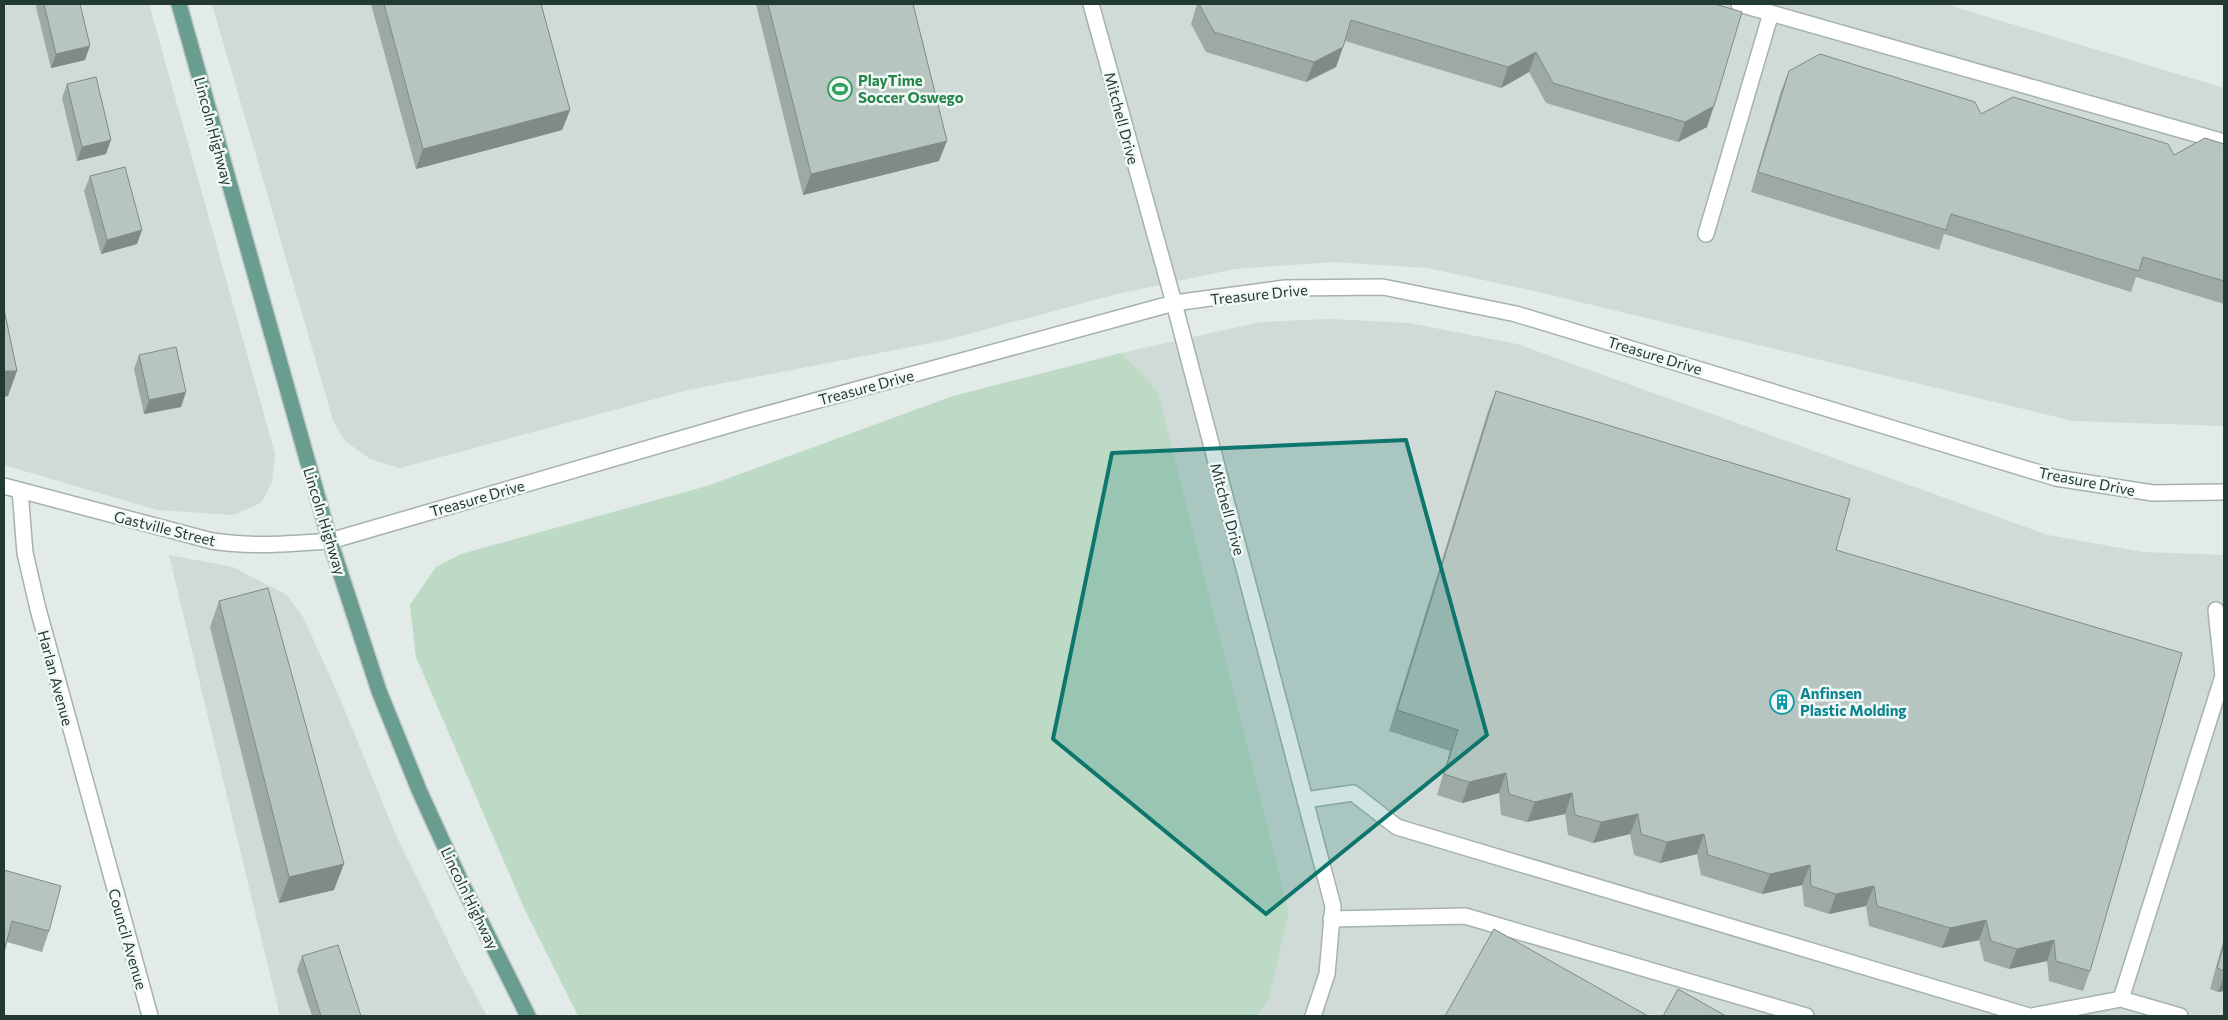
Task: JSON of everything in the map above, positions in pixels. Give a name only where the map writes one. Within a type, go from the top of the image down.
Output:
[{"type":"main road","name":"Lincoln Highway","points":[[179,4],[248,256],[330,541],[379,692],[419,790],[461,882],[528,1016]]},
{"type":"street","name":"Mitchell Drive","points":[[1091,4],[1174,303],[1333,906],[1327,974],[1313,1016]]},
{"type":"street","points":[[1739,4],[2224,142]]},
{"type":"street","points":[[1706,234],[1771,13]]},
{"type":"street","name":"Treasure Drive","points":[[330,541],[749,419],[1174,303],[1285,288],[1383,287],[1516,314],[2056,478],[2152,493],[2224,492]]},
{"type":"street","name":"Gastville Street","points":[[4,486],[212,540],[240,545],[267,546],[330,541]]},
{"type":"street","name":"Harlan Avenue","points":[[20,490],[25,552],[38,609],[106,862]]},
{"type":"street","points":[[2121,999],[2223,676],[2216,610]]},
{"type":"street","points":[[1305,800],[1353,792],[1397,827],[2030,1016],[2121,999],[2180,1016]]},
{"type":"street","name":"Council Avenue","points":[[106,862],[150,1016]]},
{"type":"street","points":[[1331,919],[1464,916],[1806,1016]]},
{"type":"highlighted area","points":[[1406,440],[1487,735],[1266,914],[1053,739],[1112,453]]},
{"type":"shaded area","points":[[4,4],[149,4],[275,454],[272,482],[261,503],[233,515],[157,510],[4,465]]},
{"type":"shaded area","points":[[212,4],[1945,4],[2224,88],[2224,426],[2073,421],[1530,290],[1427,268],[1333,262],[1235,269],[1113,295],[946,340],[688,390],[400,468],[370,459],[345,441],[333,420]]},
{"type":"shaded area","points":[[1330,319],[1409,323],[1517,344],[2048,535],[2143,552],[2224,555],[2224,1016],[1257,1016],[1269,999],[1289,912],[1158,391],[1121,353],[1261,322]]},
{"type":"shaded area","points":[[169,555],[233,567],[287,595],[303,617],[338,694],[395,833],[461,968],[487,1016],[280,1016]]},
{"type":"green space","points":[[1121,353],[1158,391],[1289,912],[1269,999],[1257,1016],[578,1016],[524,908],[416,657],[410,605],[436,567],[461,554],[707,486],[953,396]]},
{"type":"building","points":[[44,4],[80,4],[90,46],[56,54]]},
{"type":"building","points":[[384,4],[541,4],[570,110],[423,149]]},
{"type":"building","points":[[768,4],[913,4],[947,141],[811,174]]},
{"type":"building","points":[[1199,4],[1715,4],[1742,12],[1714,106],[1685,122],[1553,83],[1536,52],[1508,67],[1351,20],[1343,47],[1314,62],[1214,32]]},
{"type":"building","points":[[1820,54],[1975,102],[1981,114],[2013,97],[2168,144],[2174,155],[2205,138],[2224,144],[2224,281],[2143,257],[2139,271],[1951,214],[1946,230],[1758,172],[1789,71]]},
{"type":"building","points":[[96,77],[111,140],[82,147],[67,84]]},
{"type":"building","points":[[125,167],[142,230],[107,240],[90,176]]},
{"type":"building","points":[[4,309],[17,371],[4,371]]},
{"type":"building","points":[[176,347],[186,392],[149,400],[139,355]]},
{"type":"building","name":"Anfinsen Plastic Molding","points":[[1496,391],[1850,499],[1836,550],[2182,653],[2090,971],[2056,961],[2054,940],[2017,949],[1991,941],[1986,920],[1950,928],[1877,906],[1874,886],[1836,894],[1811,886],[1810,865],[1770,874],[1708,855],[1704,834],[1667,842],[1641,834],[1638,814],[1601,822],[1575,815],[1572,793],[1535,802],[1509,794],[1506,773],[1469,782],[1444,774],[1458,730],[1397,710]]},
{"type":"building","points":[[268,588],[344,864],[289,877],[219,601]]},
{"type":"building","points":[[4,870],[61,886],[49,931],[12,921],[4,952]]},
{"type":"building","points":[[1494,929],[1648,1016],[1445,1016]]},
{"type":"building","points":[[2224,944],[2224,971],[2217,968]]},
{"type":"building","points":[[338,945],[361,1016],[321,1016],[302,956]]},
{"type":"building","points":[[1678,989],[1726,1016],[1663,1016]]},
{"type":"place","name":"PlayTime Soccer Oswego","points":[[840,89]]},
{"type":"place","name":"Anfinsen Plastic Molding","points":[[1782,702]]}]
